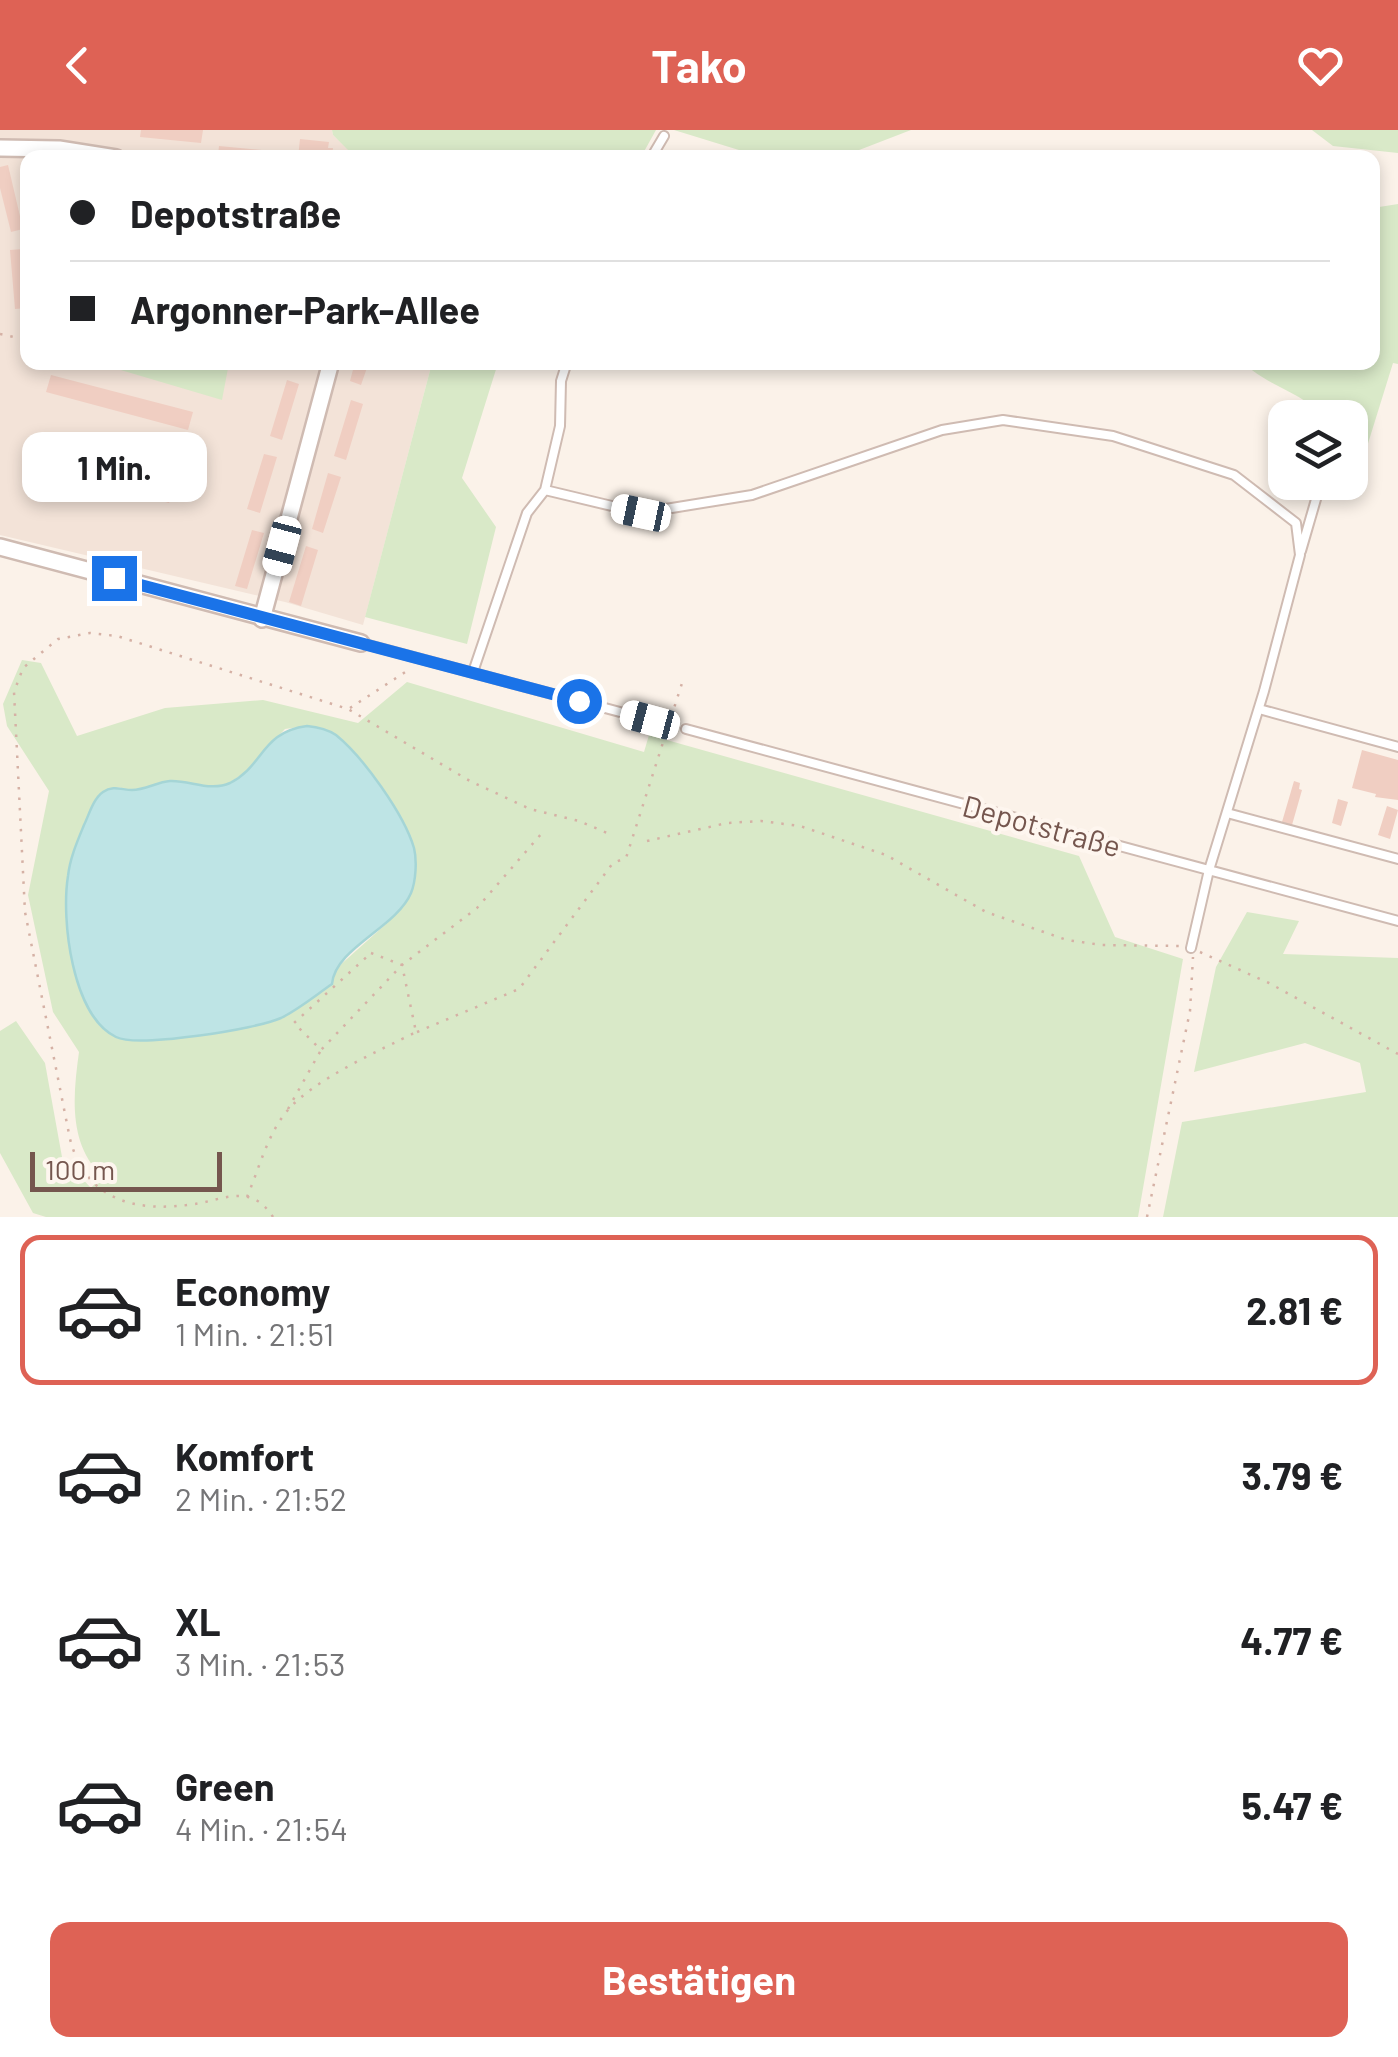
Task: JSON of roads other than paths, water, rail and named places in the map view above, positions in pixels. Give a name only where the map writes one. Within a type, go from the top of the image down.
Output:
[{"type":"street","points":[[0,148],[59,150]]},
{"type":"street","points":[[262,619],[329,370]]},
{"type":"street","points":[[1,550],[361,643]]},
{"type":"lane","points":[[656,150],[664,136]]},
{"type":"lane","points":[[473,672],[526,513],[545,490],[560,426],[564,370]]},
{"type":"lane","points":[[545,490],[641,513],[752,495],[942,430],[1003,420],[1113,436],[1234,475],[1296,523],[1300,555]]},
{"type":"lane","points":[[1191,948],[1209,870],[1317,500]]},
{"type":"lane","points":[[361,643],[650,720]]},
{"type":"lane","points":[[1259,708],[1398,748]]},
{"type":"lane","name":"Depotstraße","points":[[686,729],[1398,921]]},
{"type":"lane","points":[[1227,813],[1398,858]]},
{"type":"water","points":[[307,726],[329,731],[347,745],[401,819],[414,848],[416,864],[411,893],[393,917],[344,960],[332,984],[281,1018],[198,1036],[148,1040],[116,1037],[101,1026],[80,988],[66,916],[69,869],[94,803],[110,789],[137,790],[170,781],[215,786],[230,783],[250,768],[280,735]]}]
